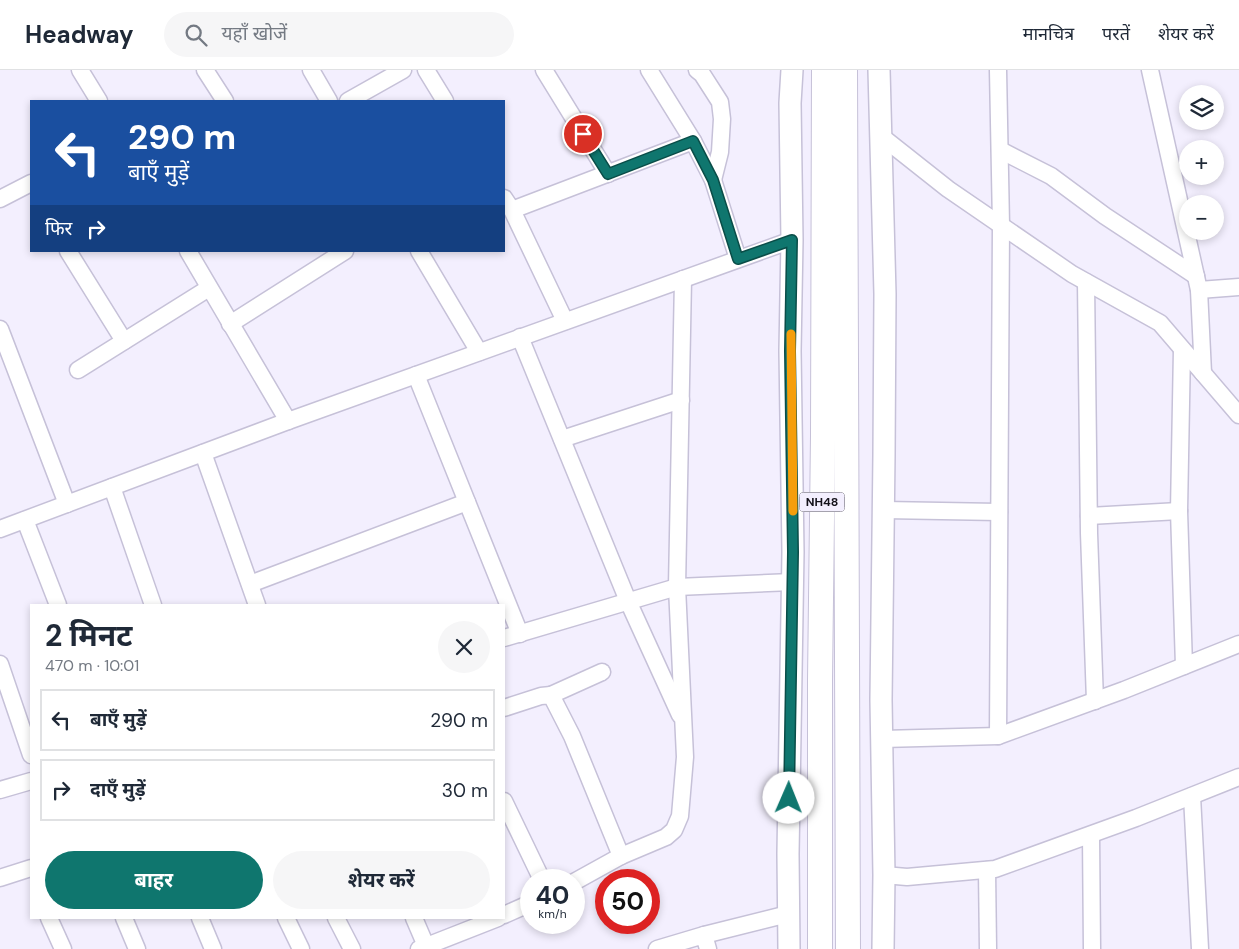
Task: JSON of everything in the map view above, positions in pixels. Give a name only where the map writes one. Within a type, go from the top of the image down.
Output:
[{"type":"highway","name":"NH48","points":[[820,942],[824,70]]},
{"type":"highway","name":"NH48","points":[[845,70],[848,941]]},
{"type":"main road","points":[[789,949],[793,552],[790,351],[792,240],[790,103],[792,70]]},
{"type":"main road","points":[[879,70],[884,294],[883,949]]},
{"type":"street","points":[[80,70],[98,100]]},
{"type":"street","points":[[205,70],[224,100]]},
{"type":"street","points":[[311,70],[329,100]]},
{"type":"street","points":[[350,100],[403,70]]},
{"type":"street","points":[[426,70],[444,100]]},
{"type":"street","points":[[544,70],[608,174]]},
{"type":"street","points":[[649,70],[693,141],[713,180],[738,259]]},
{"type":"street","points":[[696,70],[702,74],[720,102],[722,119],[720,152],[713,180]]},
{"type":"street","points":[[998,70],[1001,225],[998,736]]},
{"type":"street","points":[[1150,70],[1197,283],[1203,372]]},
{"type":"street","points":[[881,136],[948,189],[1086,282],[1160,323],[1239,415]]},
{"type":"street","points":[[565,322],[508,204],[608,174],[693,141]]},
{"type":"street","points":[[1000,150],[1051,176],[1197,283],[1239,287]]},
{"type":"street","points":[[0,199],[30,187]]},
{"type":"street","points":[[0,529],[288,421],[792,240]]},
{"type":"street","points":[[69,252],[124,341]]},
{"type":"street","points":[[189,252],[288,421]]},
{"type":"street","points":[[230,324],[325,257],[342,252]]},
{"type":"street","points":[[419,252],[479,352]]},
{"type":"street","points":[[585,876],[621,856],[666,837],[674,830],[680,816],[685,757],[677,586],[683,279]]},
{"type":"street","points":[[1086,282],[1089,516],[1095,701]]},
{"type":"street","points":[[78,370],[209,288]]},
{"type":"street","points":[[0,329],[67,504]]},
{"type":"street","points":[[520,338],[628,601],[683,723]]},
{"type":"street","points":[[1182,349],[1179,511],[1184,666]]},
{"type":"street","points":[[416,375],[520,634]]},
{"type":"street","points":[[562,439],[681,400]]},
{"type":"street","points":[[203,453],[257,604]]},
{"type":"street","points":[[112,487],[153,604]]},
{"type":"street","points":[[250,584],[467,502]]},
{"type":"street","points":[[884,510],[999,512]]},
{"type":"street","points":[[1089,516],[1179,511]]},
{"type":"street","points":[[25,520],[58,604]]},
{"type":"street","points":[[505,638],[677,586],[792,582]]},
{"type":"street","points":[[882,739],[998,736],[1095,701],[1239,644]]},
{"type":"street","points":[[0,664],[30,752]]},
{"type":"street","points":[[505,708],[541,696],[551,695],[602,672]]},
{"type":"street","points":[[551,695],[572,736],[621,856]]},
{"type":"street","points":[[884,875],[907,877],[995,869],[1239,777]]},
{"type":"street","points":[[0,790],[30,780]]},
{"type":"street","points":[[1192,796],[1200,949]]},
{"type":"street","points":[[505,803],[537,869]]},
{"type":"street","points":[[1091,834],[1092,949]]},
{"type":"street","points":[[0,878],[30,870]]},
{"type":"street","points":[[987,870],[988,949]]},
{"type":"street","points":[[505,915],[520,908]]},
{"type":"street","points":[[657,949],[706,942],[788,914]]},
{"type":"street","points":[[49,919],[62,949]]},
{"type":"street","points":[[124,919],[137,949]]},
{"type":"street","points":[[200,919],[213,949]]},
{"type":"street","points":[[286,919],[301,949]]},
{"type":"street","points":[[337,919],[352,949]]},
{"type":"street","points":[[414,919],[423,948],[489,919]]},
{"type":"slow traffic","points":[[791,334],[793,511]]},
{"type":"route","points":[[583,134],[608,174],[693,141],[713,180],[738,259],[792,240],[790,351],[793,552],[789,798]]}]
